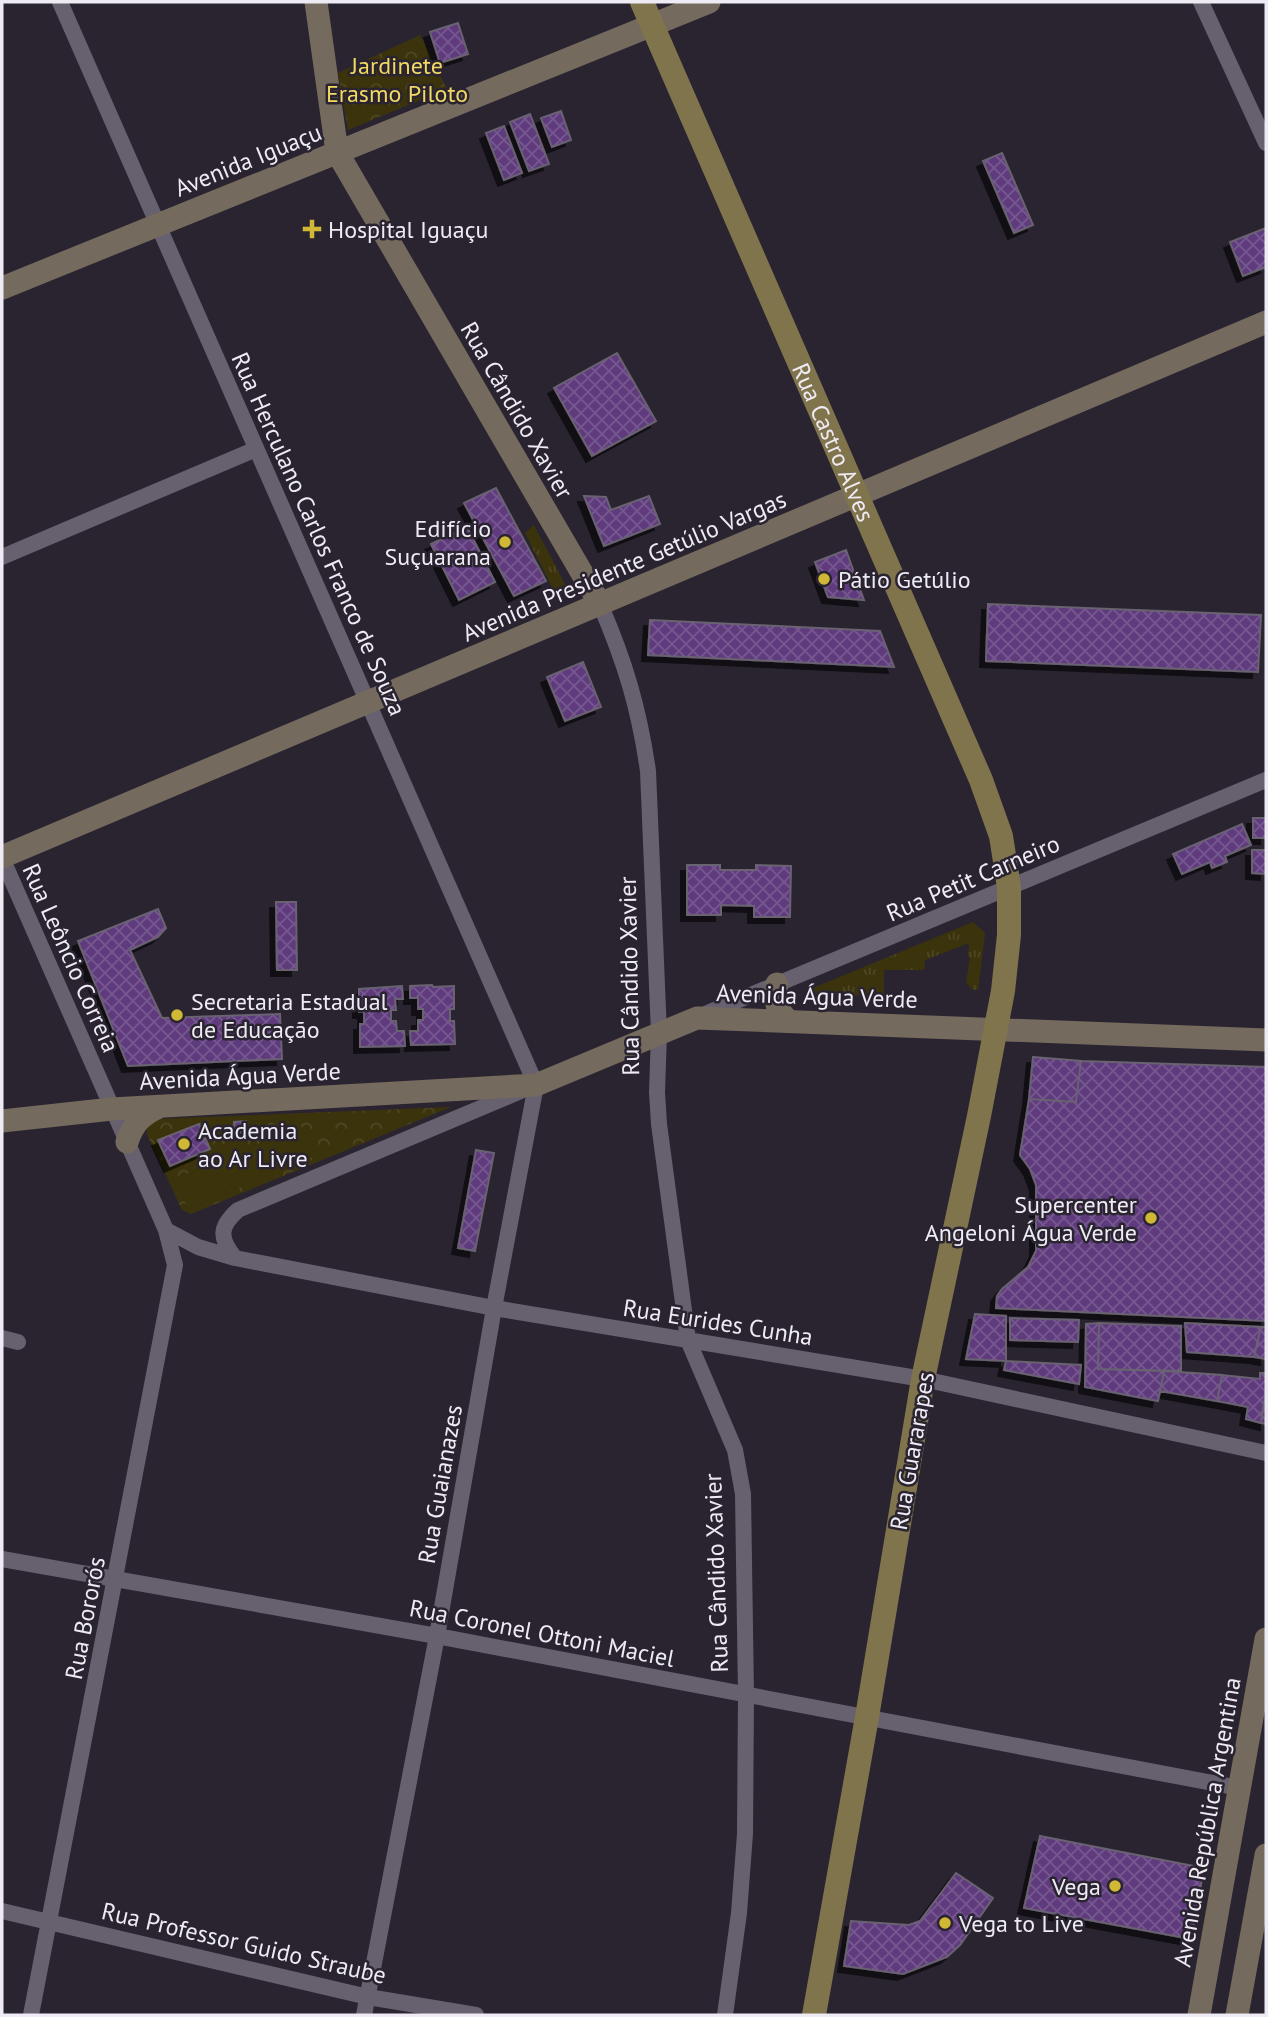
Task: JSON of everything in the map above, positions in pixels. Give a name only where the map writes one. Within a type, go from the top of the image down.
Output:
[{"type":"main road","name":"Rua Cândido Xavier","points":[[316,2],[337,152],[600,604]]},
{"type":"main road","name":"Rua Castro Alves","points":[[642,2],[993,808],[1001,836],[1009,887]]},
{"type":"main road","name":"Avenida Iguaçu","points":[[2,288],[709,2]]},
{"type":"main road","name":"Avenida Presidente Getúlio Vargas","points":[[2,857],[1266,322]]},
{"type":"main road","name":"Rua Guararapes","points":[[814,2015],[923,1379],[996,1030],[1006,964],[1009,887]]},
{"type":"main road","points":[[777,984],[776,1005],[780,1014],[789,1021]]},
{"type":"main road","name":"Avenida Água Verde","points":[[2,1121],[112,1109],[536,1084],[697,1017],[1266,1040]]},
{"type":"main road","points":[[127,1142],[139,1119],[162,1106]]},
{"type":"main road","name":"Avenida República Argentina","points":[[1199,2015],[1266,1639]]},
{"type":"main road","points":[[1237,2015],[1259,1935],[1266,1855]]},
{"type":"street","name":"Rua Herculano Carlos Franco de Souza","points":[[60,2],[536,1084]]},
{"type":"street","points":[[1201,2],[1266,143]]},
{"type":"street","points":[[2,557],[256,449]]},
{"type":"street","name":"Rua Cândido Xavier","points":[[600,604],[629,680],[643,739],[650,800],[659,1034],[659,1124],[688,1339],[735,1450],[743,1494],[746,1695],[743,1876],[725,2015]]},
{"type":"street","name":"Rua Petit Carneiro","points":[[697,1017],[1266,780]]},
{"type":"street","name":"Rua Leôncio Correia","points":[[2,857],[166,1230]]},
{"type":"street","points":[[235,1258],[226,1247],[223,1236],[224,1226],[238,1210],[536,1084]]},
{"type":"street","name":"Rua Guaianazes","points":[[364,2015],[437,1636],[536,1084]]},
{"type":"street","name":"Rua Eurides Cunha","points":[[166,1230],[198,1247],[235,1258],[494,1308],[923,1379],[1266,1453]]},
{"type":"street","name":"Rua Bororós","points":[[31,2015],[174,1265],[166,1230]]},
{"type":"street","points":[[2,1338],[18,1342]]},
{"type":"street","name":"Rua Coronel Ottoni Maciel","points":[[2,1559],[437,1636],[1239,1788]]},
{"type":"street","name":"Rua Professor Guido Straube","points":[[2,1911],[368,1997],[476,2015]]},
{"type":"green space","name":"Jardinete Erasmo Piloto","points":[[420,35],[447,89],[348,130],[338,73]]},
{"type":"green space","points":[[534,525],[566,586],[555,593],[525,533]]},
{"type":"green space","points":[[973,922],[985,933],[978,990],[973,990],[966,983],[970,958],[969,943],[925,960],[924,970],[884,970],[884,996],[808,994],[808,990]]},
{"type":"green space","points":[[451,1107],[191,1214],[182,1210],[146,1132],[149,1123],[156,1119]]},
{"type":"green space","points":[[301,1126],[315,1156],[247,1185],[234,1154]]},
{"type":"green space","points":[[231,1156],[244,1186],[188,1209],[176,1178]]},
{"type":"building","points":[[458,23],[468,54],[440,63],[430,32]]},
{"type":"building","points":[[561,111],[571,140],[552,147],[541,118]]},
{"type":"building","points":[[530,114],[549,164],[529,171],[510,122]]},
{"type":"building","points":[[504,126],[522,173],[504,180],[486,133]]},
{"type":"building","points":[[1002,153],[1033,225],[1014,233],[983,161]]},
{"type":"building","points":[[1266,228],[1266,267],[1243,276],[1230,242]]},
{"type":"building","points":[[617,353],[656,421],[592,456],[554,388]]},
{"type":"building","name":"Edifício Suçuarana","points":[[496,488],[546,581],[514,596],[464,503]]},
{"type":"building","points":[[584,496],[606,497],[611,510],[649,496],[660,524],[604,546]]},
{"type":"building","points":[[467,527],[495,582],[459,600],[431,544]]},
{"type":"building","points":[[846,550],[864,600],[828,597],[815,562]]},
{"type":"building","points":[[988,604],[1261,615],[1258,672],[986,661]]},
{"type":"building","points":[[650,620],[880,631],[894,667],[648,655]]},
{"type":"building","points":[[583,662],[601,707],[565,721],[547,677]]},
{"type":"building","points":[[1253,818],[1266,818],[1266,838],[1253,838]]},
{"type":"building","points":[[1242,824],[1251,845],[1225,856],[1227,862],[1212,868],[1210,862],[1182,874],[1173,854]]},
{"type":"building","points":[[1252,850],[1266,850],[1266,874],[1252,873]]},
{"type":"building","points":[[687,865],[720,865],[720,870],[756,870],[756,865],[791,866],[790,917],[754,917],[754,906],[721,905],[721,915],[687,915]]},
{"type":"building","points":[[276,902],[296,902],[297,970],[277,970]]},
{"type":"building","points":[[158,909],[166,928],[158,937],[130,950],[162,1018],[280,1014],[282,1059],[128,1066],[78,941]]},
{"type":"building","points":[[402,986],[403,999],[395,999],[396,1010],[391,1010],[391,1021],[396,1021],[397,1031],[404,1031],[405,1046],[360,1047],[360,1024],[364,1024],[364,1012],[359,1012],[359,989]]},
{"type":"building","points":[[410,986],[454,986],[454,1009],[450,1009],[450,1021],[454,1021],[455,1044],[411,1045],[410,1031],[418,1031],[418,1020],[423,1020],[423,1009],[418,1009],[418,998],[410,998]]},
{"type":"building","points":[[1033,1057],[1081,1061],[1076,1102],[1029,1099]]},
{"type":"building","name":"Supercenter Angeloni Água Verde","points":[[1081,1061],[1266,1067],[1266,1321],[996,1308],[997,1296],[1028,1267],[1036,1251],[1036,1185],[1030,1169],[1020,1155],[1029,1099],[1076,1102]]},
{"type":"building","points":[[246,1121],[247,1132],[235,1133],[234,1122]]},
{"type":"building","name":"Academia ao Ar Livre","points":[[199,1124],[210,1149],[170,1166],[158,1140]]},
{"type":"building","points":[[476,1150],[494,1153],[475,1251],[458,1248]]},
{"type":"building","points":[[975,1314],[1006,1316],[1006,1361],[966,1359]]},
{"type":"building","points":[[1010,1318],[1079,1320],[1078,1342],[1010,1340]]},
{"type":"building","points":[[1099,1323],[1098,1369],[1164,1371],[1158,1401],[1085,1387],[1086,1324]]},
{"type":"building","points":[[1099,1323],[1181,1326],[1181,1371],[1098,1369]]},
{"type":"building","points":[[1185,1323],[1261,1327],[1254,1357],[1187,1352]]},
{"type":"building","points":[[1261,1327],[1266,1327],[1266,1359],[1254,1357]]},
{"type":"building","points":[[1006,1361],[1081,1365],[1079,1384],[1004,1370]]},
{"type":"building","points":[[1164,1371],[1222,1375],[1217,1401],[1160,1391]]},
{"type":"building","points":[[1260,1373],[1266,1373],[1261,1423],[1246,1419],[1248,1407],[1217,1401],[1222,1375],[1260,1379]]},
{"type":"building","points":[[1266,1389],[1266,1424],[1261,1423]]},
{"type":"building","name":"Vega","points":[[1040,1836],[1204,1868],[1191,1939],[1024,1908]]},
{"type":"building","name":"Vega to Live","points":[[956,1873],[993,1898],[960,1945],[947,1957],[903,1974],[844,1966],[851,1921],[909,1925],[920,1921]]},
{"type":"place","name":"Hospital Iguaçu","points":[[312,229]]},
{"type":"place","name":"Edifício Suçuarana","points":[[505,542]]},
{"type":"place","name":"Pátio Getúlio","points":[[824,579]]},
{"type":"place","name":"Secretaria Estadual de Educação","points":[[177,1015]]},
{"type":"place","name":"Academia ao Ar Livre","points":[[184,1144]]},
{"type":"place","name":"Supercenter Angeloni Água Verde","points":[[1151,1218]]},
{"type":"place","name":"Vega","points":[[1115,1886]]},
{"type":"place","name":"Vega to Live","points":[[945,1923]]}]
